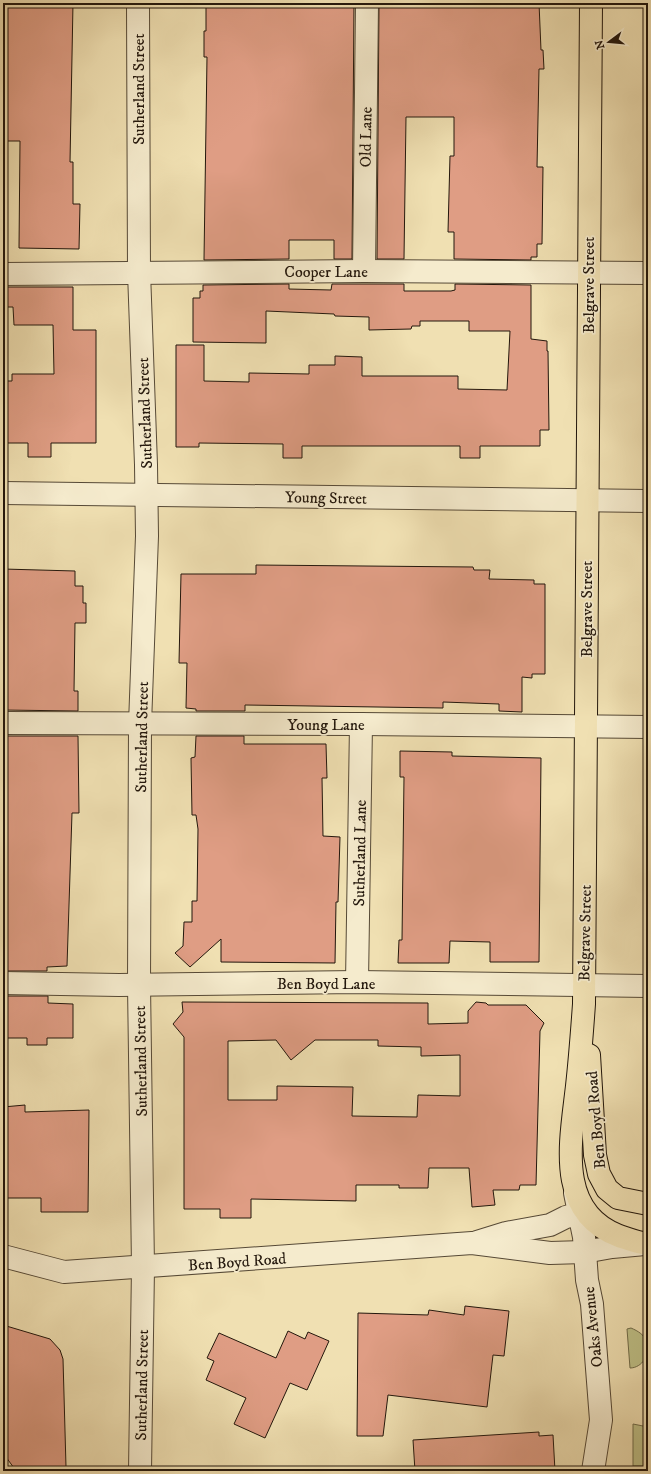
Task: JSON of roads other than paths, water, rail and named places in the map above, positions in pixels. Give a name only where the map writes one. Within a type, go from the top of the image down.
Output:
[{"type":"main road","name":"Belgrave Street","points":[[582,1212],[573,1183],[571,1143],[584,995],[591,3]]},
{"type":"main road","name":"Ben Boyd Road","points":[[584,995],[593,1087],[596,1155],[599,1174],[606,1189],[618,1198],[647,1204]]},
{"type":"main road","points":[[582,1212],[647,1204]]},
{"type":"main road","name":"Ben Boyd Road","points":[[582,1212],[606,1230],[635,1241],[648,1244]]},
{"type":"street","name":"Sutherland Street","points":[[138,3],[138,272],[147,536],[140,724],[139,985],[143,1268],[140,1471]]},
{"type":"street","name":"Old Lane","points":[[364,271],[366,3]]},
{"type":"street","name":"Cooper Lane","points":[[3,274],[364,271],[648,274]]},
{"type":"street","name":"Young Street","points":[[3,493],[648,501]]},
{"type":"street","name":"Young Lane","points":[[3,723],[362,724],[648,727]]},
{"type":"street","name":"Sutherland Lane","points":[[357,982],[362,724]]},
{"type":"street","name":"Ben Boyd Lane","points":[[3,983],[139,985],[357,982],[584,995],[648,986]]},
{"type":"street","name":"Ben Boyd Road","points":[[472,1243],[506,1233],[550,1225],[582,1212]]},
{"type":"street","name":"Oaks Avenue","points":[[582,1212],[584,1252],[587,1280],[592,1304],[601,1420],[593,1471]]},
{"type":"street","name":"Ben Boyd Road","points":[[3,1256],[64,1272],[143,1268],[472,1243],[550,1253],[584,1252],[612,1247],[648,1244]]}]
